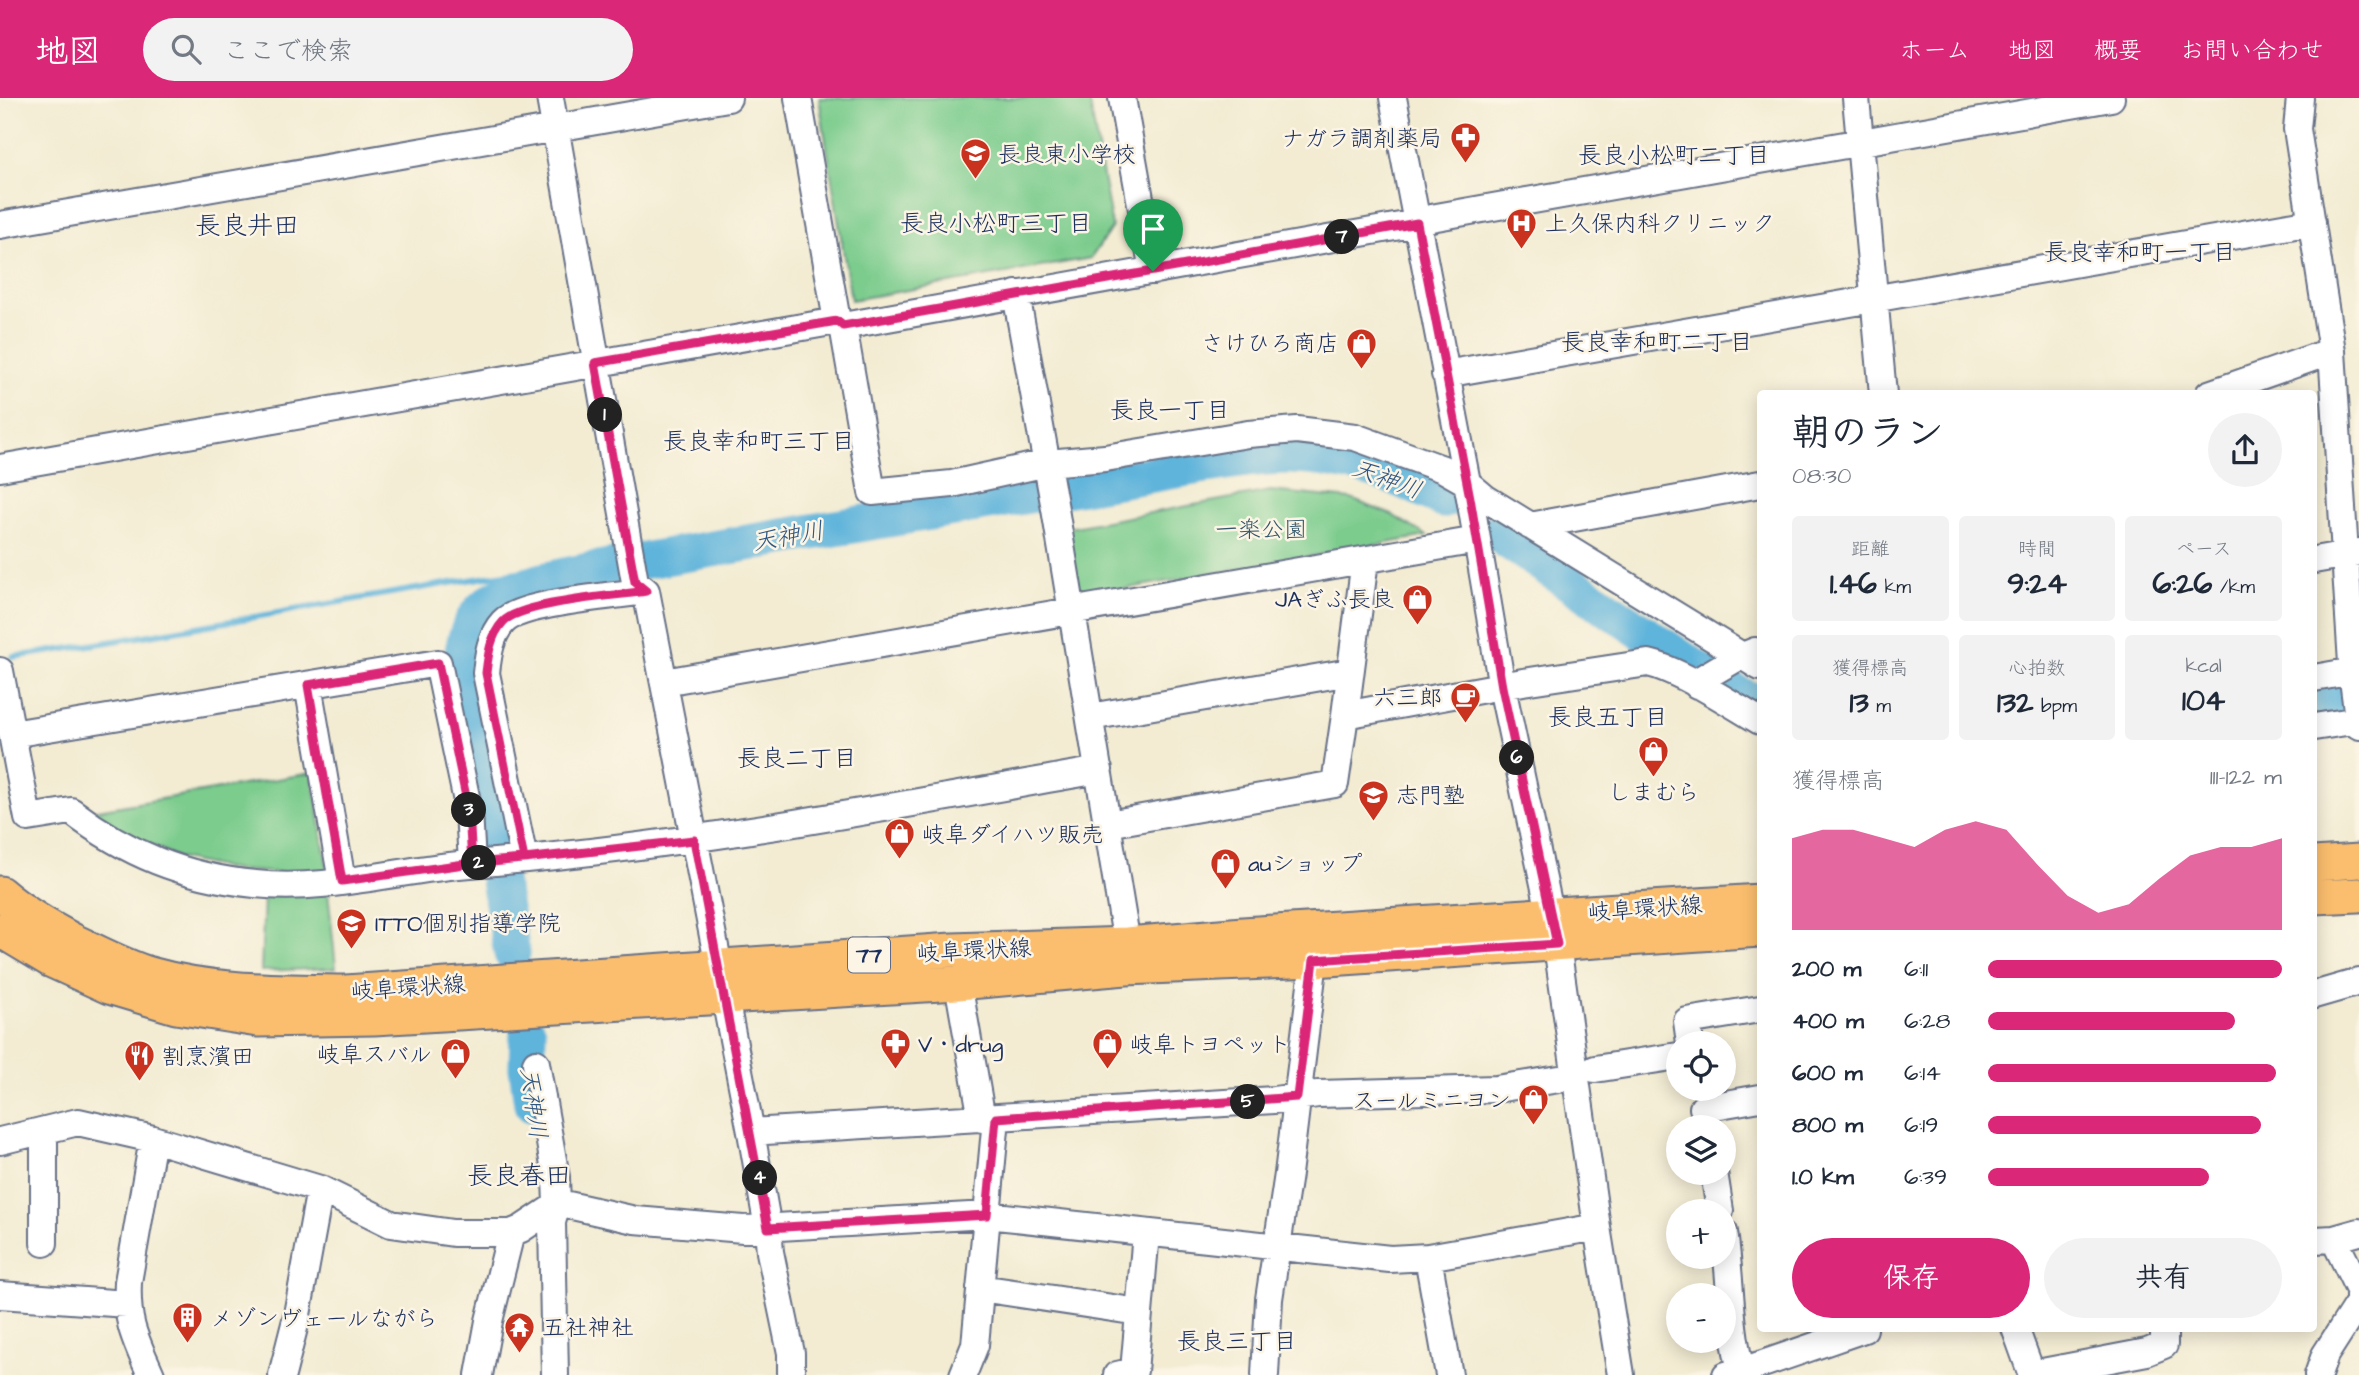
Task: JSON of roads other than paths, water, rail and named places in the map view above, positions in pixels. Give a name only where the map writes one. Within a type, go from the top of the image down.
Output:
[{"type":"main road","points":[[2317,864],[2359,861]]},
{"type":"main road","name":"岐阜環状線","points":[[0,893],[15,906],[64,935],[149,974],[183,982],[256,991],[346,992],[722,981],[958,983],[1126,968],[1314,960],[1757,901]]},
{"type":"main road","points":[[2317,897],[2359,895]]},
{"type":"main road","name":"岐阜環状線","points":[[0,930],[52,961],[109,986],[176,1007],[258,1020],[362,1019],[722,981],[952,950],[1127,944],[1243,934],[1553,929],[1757,930]]},
{"type":"street","points":[[550,98],[629,547],[664,682],[751,1132],[770,1252],[791,1353],[791,1375]]},
{"type":"street","points":[[0,225],[728,98]]},
{"type":"street","points":[[798,98],[872,492],[951,484],[1248,434],[1297,430],[1355,437],[1443,468],[1468,490],[1750,658]]},
{"type":"street","points":[[1122,98],[1153,271]]},
{"type":"street","points":[[1393,98],[1468,490],[1502,687],[1553,929],[1621,1375]]},
{"type":"street","points":[[1856,98],[1883,390]]},
{"type":"street","points":[[0,468],[595,363],[1153,271],[1417,223],[1444,215],[2111,98]]},
{"type":"street","points":[[2300,98],[2297,130],[2332,351],[2352,553],[2358,721],[2317,726]]},
{"type":"street","points":[[1445,374],[2312,222]]},
{"type":"street","points":[[1016,294],[1048,468],[1127,944]]},
{"type":"street","points":[[2220,390],[2332,351]]},
{"type":"street","points":[[1530,526],[1757,485]]},
{"type":"street","points":[[664,682],[1477,539]]},
{"type":"street","points":[[2317,559],[2352,553]]},
{"type":"street","points":[[1108,824],[1335,784],[1365,560]]},
{"type":"street","points":[[517,860],[486,673],[489,646],[503,621],[528,608],[641,587]]},
{"type":"street","points":[[1699,682],[1750,658]]},
{"type":"street","points":[[12,734],[438,663],[478,863]]},
{"type":"street","points":[[1345,715],[1648,663],[1699,682],[1757,718]]},
{"type":"street","points":[[0,671],[28,818],[71,811],[101,833],[151,859],[206,877],[257,884],[296,886],[694,840],[1099,770]]},
{"type":"street","points":[[1090,717],[1350,672]]},
{"type":"street","points":[[2317,678],[2355,674]]},
{"type":"street","points":[[308,685],[342,881]]},
{"type":"street","points":[[1265,1375],[1269,1299],[1288,1174],[1314,960]]},
{"type":"street","points":[[2317,994],[2359,982]]},
{"type":"street","points":[[958,983],[989,1118],[987,1215],[975,1345],[963,1375]]},
{"type":"street","points":[[1688,1031],[1687,1021],[1757,1009]]},
{"type":"street","points":[[1595,1069],[1666,1058]]},
{"type":"street","points":[[536,1063],[555,1177],[557,1205],[552,1222],[555,1375]]},
{"type":"street","points":[[751,1132],[1318,1094],[1496,1089],[1559,1079]]},
{"type":"street","points":[[1703,1108],[1757,1099]]},
{"type":"street","points":[[0,1141],[78,1122],[153,1139],[320,1189],[391,1224],[453,1233],[511,1233],[557,1205],[671,1225],[768,1228],[987,1215],[1390,1259],[1429,1257],[1597,1227]]},
{"type":"street","points":[[44,1131],[44,1243]]},
{"type":"street","points":[[150,1375],[129,1323],[127,1304],[128,1282],[153,1139]]},
{"type":"street","points":[[282,1375],[296,1320],[320,1189]]},
{"type":"street","points":[[479,1375],[489,1321],[511,1233]]},
{"type":"street","points":[[1117,1375],[1133,1371],[1146,1233]]},
{"type":"street","points":[[2318,1375],[2325,1355],[2358,1302],[2359,1291],[2335,1237]]},
{"type":"street","points":[[1429,1257],[1449,1375]]},
{"type":"street","points":[[1729,1269],[1733,1339],[1743,1372],[1856,1332]]},
{"type":"street","points":[[980,1288],[1139,1312]]},
{"type":"street","points":[[0,1295],[127,1304]]},
{"type":"street","points":[[2016,1332],[2032,1375],[2147,1352],[2164,1345],[2165,1332]]},
{"type":"waterway","name":"天神川","points":[[512,953],[462,674],[463,653],[472,624],[484,608],[504,594],[555,578],[624,564],[1264,457],[1306,457],[1347,463],[1387,474],[1444,500]]},
{"type":"waterway","name":"天神川","points":[[1496,533],[1702,672],[1757,703]]},
{"type":"waterway","points":[[13,657],[537,569],[553,579]]},
{"type":"waterway","name":"天神川","points":[[2317,701],[2359,694]]},
{"type":"waterway","name":"天神川","points":[[528,1032],[527,1068],[532,1104]]},
{"type":"place","name":"ナガラ調剤薬局","points":[[1465,165]]},
{"type":"place","name":"長良東小学校","points":[[975,181]]},
{"type":"place","name":"上久保内科クリニック","points":[[1522,250]]},
{"type":"place","name":"さけひろ商店","points":[[1362,370]]},
{"type":"place","name":"JAぎふ長良","points":[[1417,626]]},
{"type":"place","name":"六三郎","points":[[1465,724]]},
{"type":"place","name":"しまむら","points":[[1654,778]]},
{"type":"place","name":"志門塾","points":[[1373,822]]},
{"type":"place","name":"岐阜ダイハツ販売","points":[[899,861]]},
{"type":"place","name":"auショップ","points":[[1225,890]]},
{"type":"place","name":"ITTO個別指導学院","points":[[352,950]]},
{"type":"place","name":"V・drug","points":[[895,1071]]},
{"type":"place","name":"岐阜トヨペット","points":[[1107,1071]]},
{"type":"place","name":"岐阜スバル","points":[[455,1081]]},
{"type":"place","name":"割烹濱田","points":[[139,1083]]},
{"type":"place","name":"スールミニヨン","points":[[1534,1127]]},
{"type":"place","name":"メゾンヴェールながら","points":[[187,1345]]},
{"type":"place","name":"五社神社","points":[[519,1354]]},
{"type":"district","name":"長良小松町二丁目","points":[[1674,155]]},
{"type":"district","name":"長良小松町三丁目","points":[[996,223]]},
{"type":"district","name":"長良井田","points":[[247,225]]},
{"type":"district","name":"長良幸和町一丁目","points":[[2140,252]]},
{"type":"district","name":"長良幸和町二丁目","points":[[1657,342]]},
{"type":"district","name":"長良一丁目","points":[[1170,410]]},
{"type":"district","name":"長良幸和町三丁目","points":[[759,441]]},
{"type":"district","name":"長良五丁目","points":[[1608,717]]},
{"type":"district","name":"長良二丁目","points":[[797,758]]},
{"type":"district","name":"長良春田","points":[[519,1175]]},
{"type":"district","name":"長良三丁目","points":[[1237,1341]]},
{"type":"park label","name":"一楽公園","points":[[1261,529]]}]
